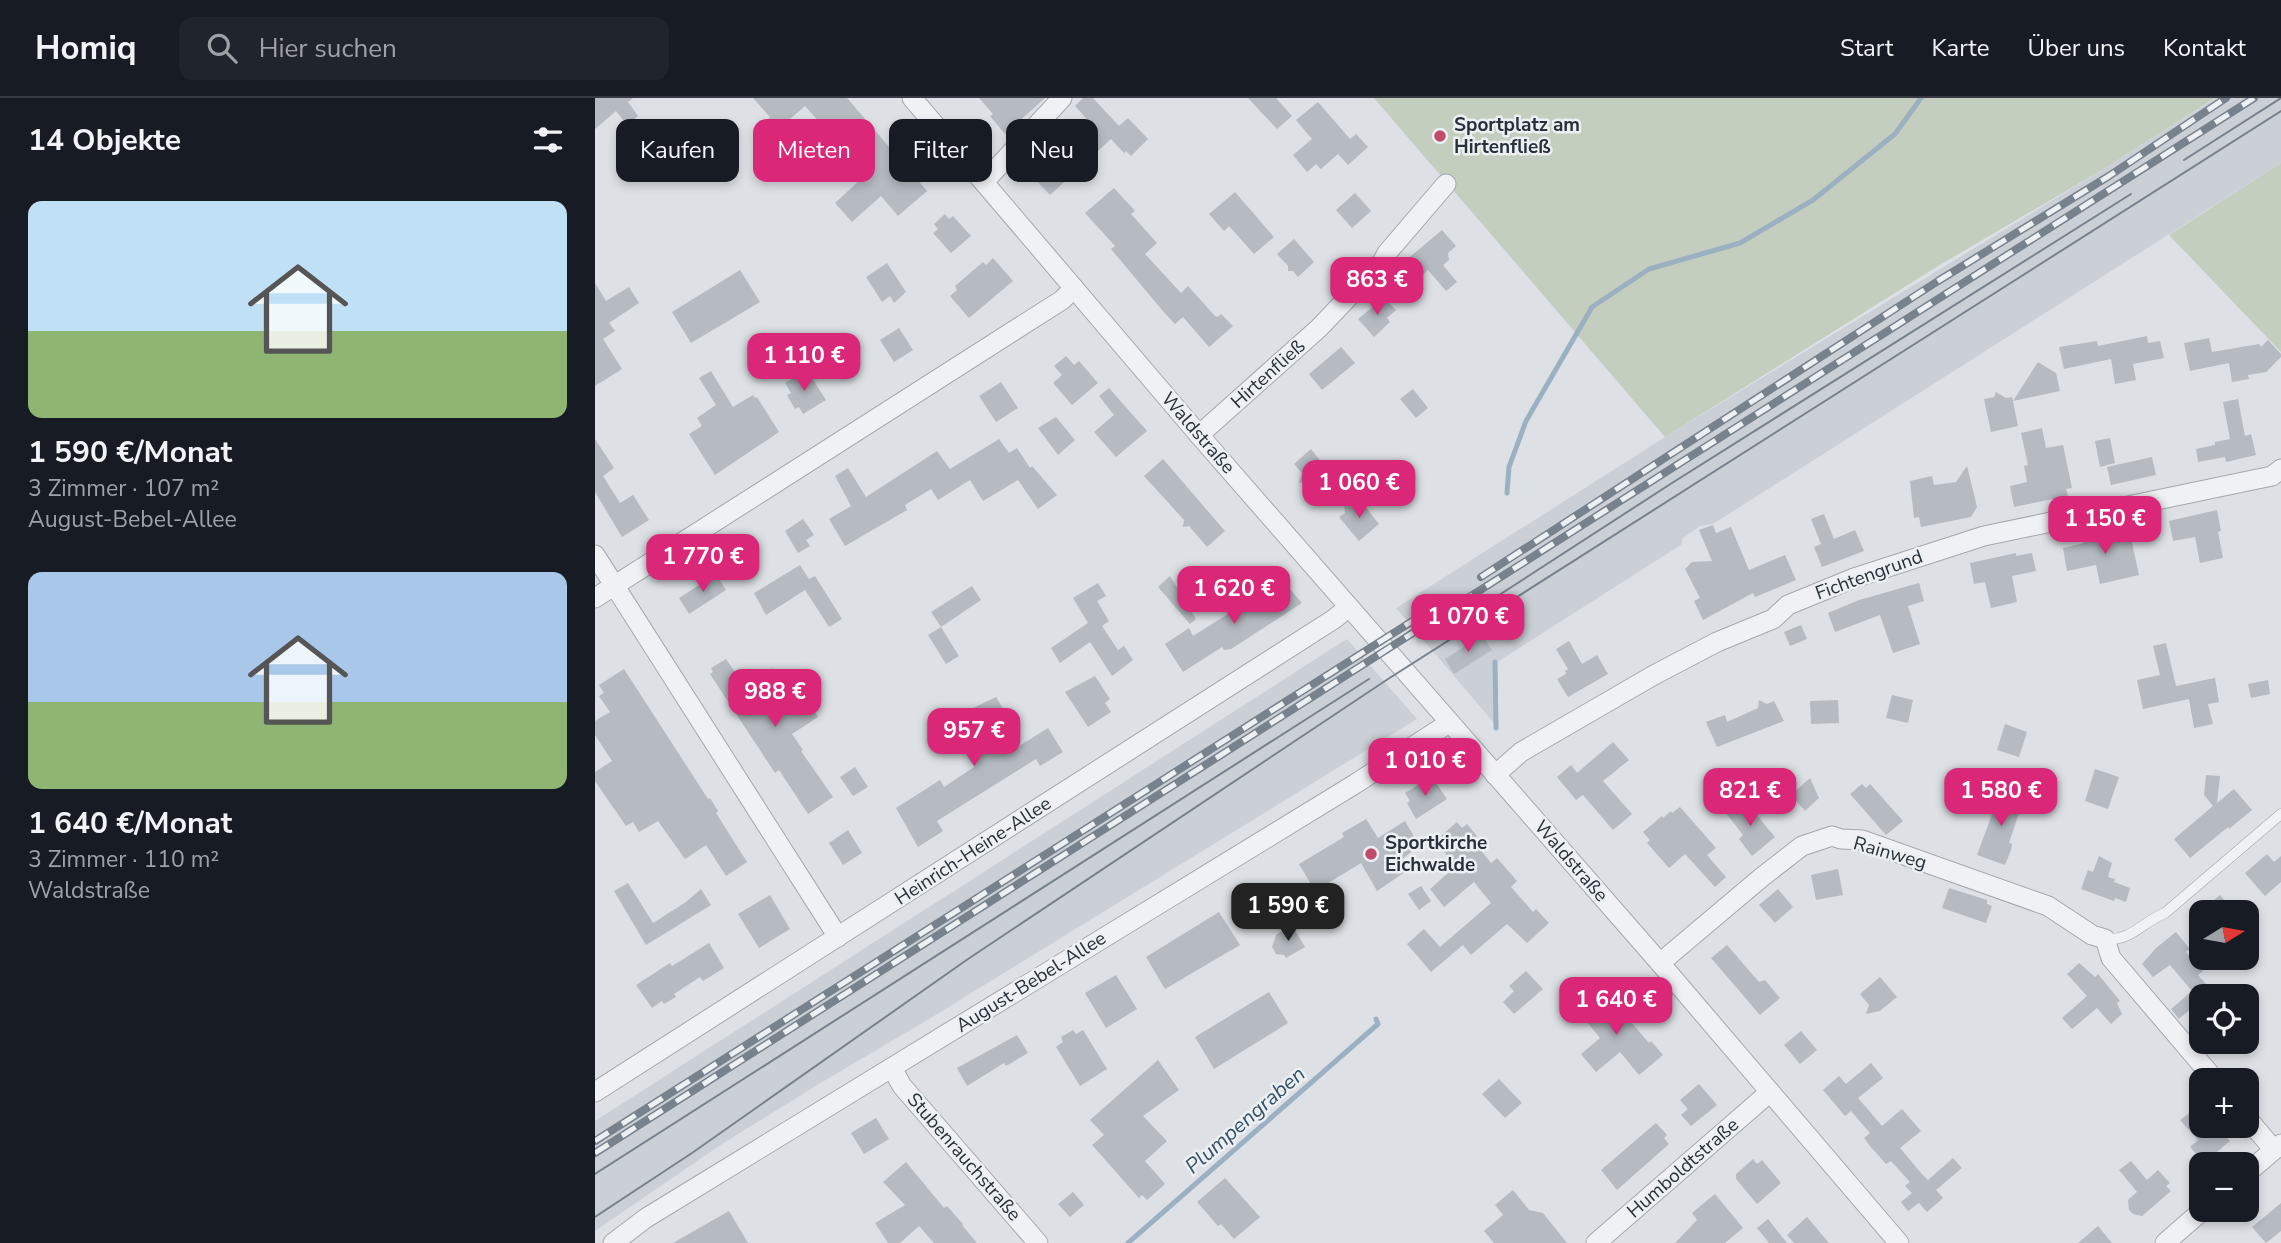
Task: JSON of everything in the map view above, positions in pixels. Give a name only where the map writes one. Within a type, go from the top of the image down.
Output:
[{"type":"street","name":"Waldstraße","points":[[912,98],[930,119]]},
{"type":"street","points":[[992,173],[1062,98]]},
{"type":"street","name":"Waldstraße","points":[[984,182],[1199,435],[1660,963],[1899,1243]]},
{"type":"street","name":"Hirtenfließ","points":[[1199,435],[1326,321],[1382,262],[1446,184]]},
{"type":"street","points":[[595,598],[1062,300],[1075,288]]},
{"type":"street","name":"Fichtengrund","points":[[1495,775],[1521,752],[1654,675],[1717,642],[1773,619],[1788,605],[1854,578],[1984,536],[2272,476],[2281,469]]},
{"type":"street","points":[[595,555],[838,937]]},
{"type":"street","name":"Heinrich-Heine-Allee","points":[[595,1092],[1334,620],[1349,607]]},
{"type":"street","name":"August-Bebel-Allee","points":[[614,1243],[640,1222],[1355,784],[1449,723]]},
{"type":"street","name":"Rainweg","points":[[1660,963],[1803,846],[1832,836],[1861,840],[2048,906],[2092,935],[2105,939]]},
{"type":"street","points":[[2105,939],[2111,958],[2205,1068]]},
{"type":"street","name":"Stubenrauchstraße","points":[[892,1068],[902,1086],[1038,1243]]},
{"type":"street","name":"Humboldtstraße","points":[[1596,1243],[1770,1092]]},
{"type":"street","points":[[2259,1130],[2277,1147],[2259,1163]]},
{"type":"street","points":[[2165,1243],[2189,1222]]},
{"type":"lane","points":[[2105,939],[2125,938],[2154,917],[2165,913],[2281,814]]},
{"type":"shaded area","points":[[2216,98],[2281,98],[2281,163],[1713,524],[1700,526],[1683,538],[1681,545],[1494,664],[1494,723],[1396,608],[1665,437]]},
{"type":"shaded area","points":[[1347,639],[1417,719],[722,1144],[595,1231],[595,1121]]},
{"type":"green space","points":[[1374,98],[2215,98],[2107,167],[1938,266],[1665,437]]},
{"type":"green space","points":[[2281,163],[2281,352],[2169,235]]},
{"type":"building","points":[[595,98],[633,98],[628,102],[638,116],[634,119],[622,119],[616,111],[595,129]]},
{"type":"building","points":[[753,98],[847,98],[865,119],[816,119],[805,106],[790,119],[768,119],[770,117]]},
{"type":"building","points":[[979,98],[1045,98],[1022,119],[1006,119],[1005,134],[990,116],[993,114]]},
{"type":"building","points":[[1083,98],[1093,98],[1119,126],[1128,118],[1148,139],[1131,156],[1126,151],[1124,153],[1111,139],[1098,151],[1098,119],[1087,119],[1075,106]]},
{"type":"building","points":[[1248,98],[1276,98],[1292,116],[1277,129]]},
{"type":"building","points":[[1318,102],[1350,139],[1356,134],[1368,147],[1348,165],[1338,154],[1321,169],[1316,164],[1307,172],[1293,155],[1312,139],[1296,120]]},
{"type":"building","points":[[875,131],[889,147],[889,182],[919,182],[927,191],[898,216],[881,196],[852,222],[835,203],[858,182],[875,182]]},
{"type":"building","points":[[1038,182],[1064,182],[1050,195]]},
{"type":"building","points":[[1114,188],[1135,211],[1131,214],[1157,243],[1145,254],[1181,293],[1188,286],[1215,316],[1221,314],[1233,326],[1209,347],[1183,317],[1175,324],[1162,310],[1111,249],[1115,246],[1085,213]]},
{"type":"building","points":[[1235,192],[1274,237],[1254,254],[1229,226],[1224,231],[1209,214]]},
{"type":"building","points":[[1355,193],[1371,211],[1352,228],[1336,210]]},
{"type":"building","points":[[945,214],[949,219],[953,216],[971,236],[951,253],[933,233],[938,229],[934,224]]},
{"type":"building","points":[[1442,230],[1456,246],[1448,253],[1449,260],[1443,265],[1457,282],[1446,291],[1428,270],[1413,283],[1399,266]]},
{"type":"building","points":[[1294,239],[1314,262],[1298,277],[1293,271],[1288,271],[1288,266],[1277,254]]},
{"type":"building","points":[[993,258],[1013,281],[969,318],[950,296],[957,290],[955,286],[983,262],[986,265]]},
{"type":"building","points":[[887,263],[906,292],[894,303],[890,296],[882,302],[866,277]]},
{"type":"building","points":[[740,270],[760,302],[691,343],[672,312]]},
{"type":"building","points":[[595,283],[606,301],[629,287],[639,303],[609,323],[615,331],[603,339],[622,369],[595,386]]},
{"type":"building","points":[[1384,298],[1396,310],[1387,318],[1390,322],[1374,337],[1358,319]]},
{"type":"building","points":[[899,328],[913,350],[894,362],[880,340]]},
{"type":"building","points":[[2147,336],[2148,343],[2160,341],[2164,358],[2133,364],[2136,380],[2115,384],[2111,359],[2064,369],[2059,347],[2097,341],[2098,346]]},
{"type":"building","points":[[2209,338],[2212,352],[2259,344],[2261,347],[2268,340],[2281,357],[2266,372],[2248,375],[2249,379],[2232,382],[2229,363],[2190,371],[2184,343]]},
{"type":"building","points":[[1341,347],[1355,363],[1322,390],[1309,374]]},
{"type":"building","points":[[1066,356],[1074,365],[1079,361],[1098,383],[1072,405],[1053,383],[1062,375],[1054,366]]},
{"type":"building","points":[[2038,362],[2056,373],[2060,391],[2013,401]]},
{"type":"building","points":[[807,370],[826,400],[803,414],[799,407],[795,409],[787,395],[791,393],[785,383]]},
{"type":"building","points":[[711,371],[733,407],[753,395],[757,397],[779,432],[715,475],[689,434],[702,426],[697,418],[716,405],[699,378]]},
{"type":"building","points":[[1001,382],[1018,408],[996,422],[979,396]]},
{"type":"building","points":[[1109,388],[1147,431],[1116,457],[1094,432],[1114,415],[1099,396]]},
{"type":"building","points":[[1413,389],[1428,408],[1416,418],[1400,399]]},
{"type":"building","points":[[1996,392],[2006,398],[2012,397],[2018,426],[1991,432],[1984,399],[1994,397]]},
{"type":"building","points":[[2238,399],[2245,436],[2251,434],[2256,455],[2226,462],[2225,457],[2198,462],[2196,449],[2230,439],[2223,402]]},
{"type":"building","points":[[1056,417],[1075,440],[1058,455],[1038,428]]},
{"type":"building","points":[[2042,428],[2046,448],[2063,445],[2072,488],[2066,489],[2068,496],[2014,507],[2010,486],[2027,482],[2024,466],[2028,465],[2021,433]]},
{"type":"building","points":[[2110,438],[2115,463],[2100,467],[2095,441]]},
{"type":"building","points":[[595,439],[614,468],[603,476],[620,503],[633,495],[649,520],[622,537],[595,492]]},
{"type":"building","points":[[999,439],[1009,453],[1017,448],[1030,468],[1032,466],[1057,495],[1038,509],[1018,480],[983,501],[970,480],[938,500],[931,489],[905,505],[907,510],[845,546],[829,519],[851,506],[835,476],[848,468],[866,497],[937,451],[950,469]]},
{"type":"building","points":[[1311,449],[1326,468],[1313,479],[1299,483],[1302,473],[1294,464]]},
{"type":"building","points":[[2152,457],[2156,475],[2111,485],[2107,467]]},
{"type":"building","points":[[1163,459],[1225,531],[1207,547],[1189,526],[1183,527],[1184,520],[1144,476]]},
{"type":"building","points":[[1967,466],[1977,507],[1971,517],[1921,527],[1919,517],[1914,518],[1910,481],[1932,476],[1934,485],[1956,482]]},
{"type":"building","points":[[1360,500],[1379,524],[1359,541],[1339,517],[1345,513],[1344,504],[1352,507]]},
{"type":"building","points":[[2217,510],[2223,558],[2200,563],[2195,537],[2173,541],[2169,521]]},
{"type":"building","points":[[1824,514],[1834,539],[1855,530],[1864,551],[1822,567],[1814,547],[1821,544],[1811,519]]},
{"type":"building","points":[[803,519],[814,535],[806,540],[810,546],[798,553],[785,531]]},
{"type":"building","points":[[1713,525],[1716,533],[1731,527],[1749,570],[1785,555],[1796,580],[1755,597],[1753,593],[1703,620],[1694,601],[1700,598],[1685,569],[1692,562],[1712,561],[1699,530]]},
{"type":"building","points":[[2129,529],[2139,575],[2100,584],[2096,565],[2067,571],[2063,548],[2084,543],[2083,538]]},
{"type":"building","points":[[2016,553],[2016,556],[2032,553],[2036,571],[2012,576],[2017,602],[1991,608],[1985,582],[1974,584],[1970,563]]},
{"type":"building","points":[[800,565],[809,579],[815,576],[842,619],[829,627],[805,590],[766,615],[754,593]]},
{"type":"building","points":[[716,574],[726,590],[689,614],[679,598]]},
{"type":"building","points":[[1170,576],[1196,619],[1190,624],[1158,587]]},
{"type":"building","points":[[1282,580],[1302,603],[1231,649],[1224,650],[1222,647],[1183,672],[1165,644],[1189,628],[1193,636]]},
{"type":"building","points":[[1098,583],[1106,596],[1097,601],[1109,621],[1102,626],[1118,650],[1124,646],[1133,660],[1112,676],[1090,642],[1060,663],[1051,648],[1088,623],[1073,598]]},
{"type":"building","points":[[1919,583],[1924,601],[1908,606],[1920,644],[1893,653],[1880,615],[1835,632],[1828,613],[1859,600]]},
{"type":"building","points":[[972,586],[981,600],[941,627],[931,612]]},
{"type":"building","points":[[1801,625],[1807,639],[1790,646],[1784,632]]},
{"type":"building","points":[[941,627],[959,656],[946,664],[928,635]]},
{"type":"building","points":[[1482,635],[1492,650],[1454,674],[1445,659]]},
{"type":"building","points":[[1569,641],[1582,664],[1597,655],[1608,674],[1568,697],[1557,679],[1566,674],[1568,669],[1556,649]]},
{"type":"building","points":[[2166,643],[2176,686],[2215,678],[2219,702],[2208,704],[2213,724],[2194,728],[2189,699],[2143,709],[2137,680],[2160,675],[2153,646]]},
{"type":"building","points":[[726,659],[744,685],[772,668],[795,707],[807,699],[818,717],[792,734],[833,797],[808,814],[779,770],[775,773],[710,674],[713,672],[711,668]]},
{"type":"building","points":[[624,669],[708,799],[710,798],[718,811],[716,813],[747,862],[726,876],[706,845],[685,859],[658,821],[639,832],[633,822],[626,826],[595,781],[595,772],[612,761],[595,735],[595,721],[610,712],[599,696],[604,693],[599,685]]},
{"type":"building","points":[[1095,676],[1110,699],[1105,703],[1111,712],[1088,727],[1065,692]]},
{"type":"building","points":[[2268,680],[2270,694],[2251,698],[2248,684]]},
{"type":"building","points":[[1892,695],[1913,700],[1908,723],[1886,718]]},
{"type":"building","points":[[996,697],[1008,717],[992,728],[1008,753],[1048,728],[1063,752],[1040,766],[1036,759],[937,821],[943,831],[918,847],[896,808],[940,780],[944,787],[974,767],[946,721]]},
{"type":"building","points":[[1759,700],[1767,704],[1774,701],[1784,721],[1717,747],[1706,722],[1725,715],[1727,722],[1758,708]]},
{"type":"building","points":[[1838,700],[1839,723],[1811,724],[1810,701]]},
{"type":"building","points":[[2005,724],[2027,732],[2019,757],[1997,750]]},
{"type":"building","points":[[1613,742],[1629,760],[1603,781],[1632,814],[1613,830],[1583,795],[1576,800],[1557,777],[1571,765],[1577,773]]},
{"type":"building","points":[[855,767],[868,787],[853,796],[840,777]]},
{"type":"building","points":[[2095,769],[2119,777],[2108,809],[2085,801]]},
{"type":"building","points":[[2206,775],[2220,776],[2217,803],[2234,789],[2252,810],[2190,858],[2174,839],[2213,806],[2204,795]]},
{"type":"building","points":[[1432,777],[1447,799],[1416,819],[1405,793]]},
{"type":"building","points":[[1810,778],[1819,798],[1805,811],[1791,795]]},
{"type":"building","points":[[1862,784],[1866,788],[1870,784],[1903,821],[1886,835],[1850,794]]},
{"type":"building","points":[[2001,790],[2024,798],[2009,843],[2012,844],[2011,850],[2005,865],[1977,855]]},
{"type":"building","points":[[1743,799],[1775,837],[1752,856],[1739,839],[1743,835],[1726,813]]},
{"type":"building","points":[[1680,807],[1716,848],[1707,855],[1726,877],[1715,887],[1685,854],[1669,868],[1647,843],[1650,840],[1643,832],[1662,816],[1663,818]]},
{"type":"building","points":[[1366,819],[1378,838],[1405,821],[1419,845],[1399,862],[1405,872],[1377,891],[1361,863],[1315,891],[1299,864],[1344,837],[1342,833]]},
{"type":"building","points":[[1457,822],[1462,828],[1467,824],[1477,836],[1472,839],[1491,863],[1497,858],[1517,881],[1511,887],[1533,912],[1536,909],[1549,923],[1527,943],[1507,924],[1471,955],[1463,945],[1431,972],[1407,944],[1424,929],[1440,947],[1491,903],[1474,882],[1444,907],[1430,889],[1456,866],[1435,841]]},
{"type":"building","points":[[848,830],[862,853],[843,865],[829,843]]},
{"type":"building","points":[[2267,854],[2274,862],[2281,856],[2281,882],[2265,896],[2245,873]]},
{"type":"building","points":[[2099,856],[2112,863],[2108,877],[2130,888],[2126,902],[2115,898],[2114,901],[2081,889],[2088,870],[2093,872]]},
{"type":"building","points":[[1838,869],[1843,895],[1816,900],[1811,875]]},
{"type":"building","points":[[628,883],[653,923],[701,889],[711,905],[646,945],[614,891]]},
{"type":"building","points":[[1421,886],[1431,901],[1419,910],[1408,894]]},
{"type":"building","points":[[1949,888],[1987,900],[1987,904],[1992,906],[1986,923],[1942,908]]},
{"type":"building","points":[[1778,889],[1793,907],[1775,923],[1759,905]]},
{"type":"building","points":[[770,895],[790,929],[759,948],[738,914]]},
{"type":"building","points":[[1219,912],[1240,945],[1165,989],[1146,957]]},
{"type":"building","points":[[1292,925],[1305,947],[1286,958],[1276,954],[1272,947],[1276,935]]},
{"type":"building","points":[[2176,932],[2189,948],[2186,952],[2189,955],[2189,970],[2202,970],[2198,975],[2206,984],[2189,984],[2189,987],[2170,965],[2153,977],[2142,964]]},
{"type":"building","points":[[709,943],[724,968],[703,981],[700,977],[674,994],[676,997],[664,1004],[662,1001],[652,1008],[636,985],[670,963],[672,966]]},
{"type":"building","points":[[1727,945],[1759,982],[1765,980],[1780,998],[1760,1015],[1711,958]]},
{"type":"building","points":[[2079,963],[2095,977],[2098,974],[2120,1001],[2117,1003],[2122,1014],[2111,1024],[2097,1008],[2072,1029],[2062,1018],[2087,996],[2067,974]]},
{"type":"building","points":[[1526,971],[1543,989],[1514,1014],[1503,1002],[1514,991],[1509,986]]},
{"type":"building","points":[[1116,975],[1137,1009],[1106,1028],[1085,993]]},
{"type":"building","points":[[1880,977],[1897,997],[1880,1011],[1866,1014],[1869,1005],[1860,994]]},
{"type":"building","points":[[1269,992],[1288,1023],[1214,1069],[1195,1037]]},
{"type":"building","points":[[1603,993],[1663,1055],[1639,1075],[1620,1052],[1596,1072],[1581,1054],[1600,1038],[1579,1012]]},
{"type":"building","points":[[2189,994],[2189,1010],[2179,1019],[2171,1009]]},
{"type":"building","points":[[1073,1030],[1076,1034],[1083,1030],[1107,1069],[1080,1086],[1056,1047],[1063,1042],[1061,1037]]},
{"type":"building","points":[[1801,1031],[1817,1050],[1800,1064],[1784,1045]]},
{"type":"building","points":[[1017,1035],[1028,1053],[1006,1066],[1004,1063],[967,1086],[957,1068]]},
{"type":"building","points":[[1158,1060],[1179,1090],[1143,1116],[1167,1141],[1145,1161],[1165,1184],[1147,1200],[1142,1195],[1139,1198],[1092,1145],[1104,1135],[1090,1120]]},
{"type":"building","points":[[1871,1063],[1883,1078],[1858,1098],[1882,1126],[1902,1109],[1921,1131],[1900,1148],[1921,1173],[1928,1180],[1953,1158],[1962,1168],[1936,1190],[1943,1198],[1927,1212],[1919,1203],[1908,1211],[1901,1202],[1912,1193],[1905,1186],[1910,1182],[1891,1161],[1886,1164],[1870,1146],[1864,1138],[1870,1133],[1851,1111],[1845,1116],[1823,1090],[1839,1076],[1846,1084]]},
{"type":"building","points":[[1499,1079],[1522,1103],[1505,1118],[1482,1094]]},
{"type":"building","points":[[1699,1084],[1717,1105],[1691,1126],[1681,1115],[1688,1109],[1680,1100]]},
{"type":"building","points":[[2189,1113],[2189,1130],[2180,1120]]},
{"type":"building","points":[[876,1118],[889,1139],[864,1154],[851,1133]]},
{"type":"building","points":[[1656,1123],[1667,1135],[1664,1138],[1669,1144],[1617,1190],[1601,1170]]},
{"type":"building","points":[[2196,1138],[2227,1138],[2230,1141],[2217,1152],[2194,1152],[2190,1147],[2198,1140]]},
{"type":"building","points":[[1753,1159],[1757,1164],[1762,1160],[1781,1183],[1757,1204],[1736,1179],[1736,1174]]},
{"type":"building","points":[[2131,1161],[2147,1180],[2158,1170],[2170,1183],[2166,1186],[2171,1191],[2142,1216],[2129,1210],[2128,1200],[2137,1192],[2119,1170]]},
{"type":"building","points":[[906,1162],[977,1243],[934,1243],[919,1226],[900,1243],[888,1243],[875,1223],[905,1205],[883,1182]]},
{"type":"building","points":[[1225,1178],[1260,1217],[1234,1239],[1221,1224],[1218,1226],[1197,1202]]},
{"type":"building","points":[[1513,1190],[1529,1210],[1543,1213],[1567,1243],[1494,1243],[1484,1231],[1503,1215],[1495,1205]]},
{"type":"building","points":[[1073,1192],[1084,1205],[1070,1217],[1058,1204]]},
{"type":"building","points":[[1715,1194],[1743,1228],[1725,1243],[1675,1243],[1697,1220],[1692,1213]]},
{"type":"building","points":[[2281,1203],[2281,1231],[2266,1243],[2252,1227]]},
{"type":"building","points":[[729,1211],[748,1243],[673,1243]]},
{"type":"building","points":[[1807,1217],[1829,1243],[1794,1243],[1787,1235]]},
{"type":"building","points":[[1768,1219],[1787,1243],[1769,1243],[1757,1228]]},
{"type":"building","points":[[2098,1226],[2112,1243],[2078,1243]]},
{"type":"waterway","name":"Plumpengraben","points":[[1507,493],[1509,467],[1526,421],[1592,307],[1649,269],[1740,243],[1813,200],[1895,134],[1921,98]]},
{"type":"waterway","name":"Plumpengraben","points":[[1495,662],[1496,728]]},
{"type":"waterway","name":"Plumpengraben","points":[[1128,1243],[1378,1024],[1376,1019]]},
{"type":"tram line","points":[[2184,160],[2281,98]]},
{"type":"tram line","points":[[595,1217],[692,1153],[968,959],[1388,679],[2281,111]]},
{"type":"tram line","points":[[1442,632],[1672,483],[2131,194]]},
{"type":"tram line","points":[[595,1174],[1369,679]]},
{"type":"railway","points":[[1481,577],[1938,281],[2109,176],[2226,98]]},
{"type":"railway","points":[[595,1153],[2254,98]]},
{"type":"railway","points":[[595,1141],[1425,613]]},
{"type":"place","name":"Sportplatz am Hirtenfließ","points":[[1440,136]]},
{"type":"place","name":"Sportkirche Eichwalde","points":[[1371,854]]}]
